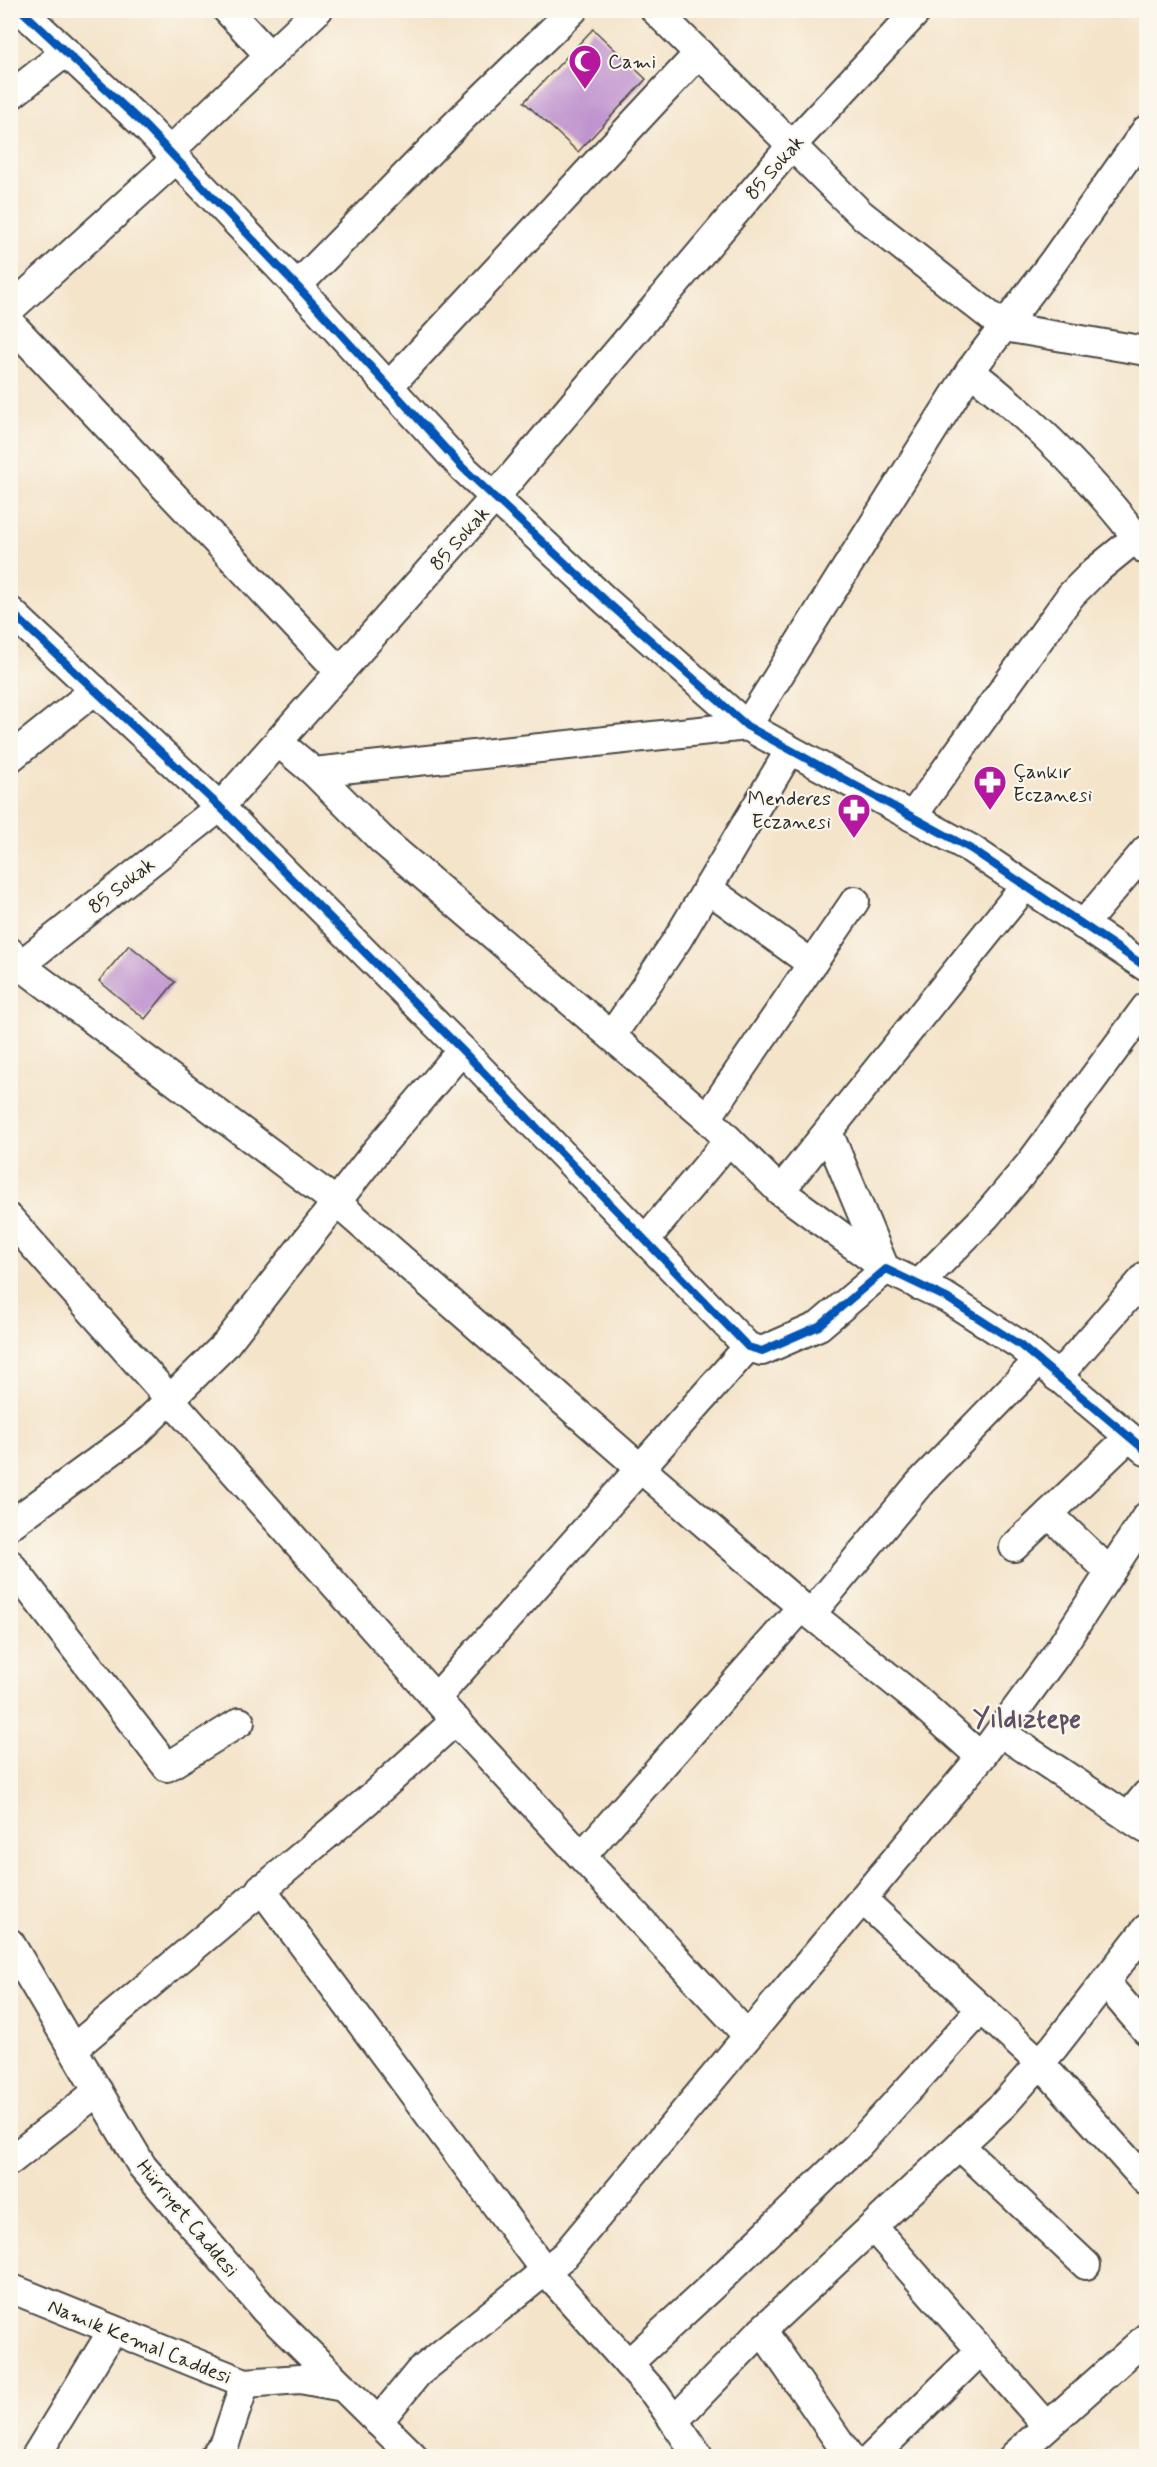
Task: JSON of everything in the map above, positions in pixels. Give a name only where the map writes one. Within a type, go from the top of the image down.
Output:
[{"type":"street","points":[[227,10],[270,56]]},
{"type":"street","points":[[10,309],[173,155],[318,10]]},
{"type":"street","points":[[297,286],[467,113],[573,10]]},
{"type":"street","points":[[655,10],[861,214],[1004,327],[1146,351]]},
{"type":"street","name":"85 Sokak","points":[[14,963],[220,807],[495,497],[792,145],[918,10]]},
{"type":"street","points":[[21,11],[173,155],[297,286],[463,468],[606,601],[747,726],[971,849],[1146,967]]},
{"type":"street","points":[[10,96],[66,52]]},
{"type":"street","points":[[389,386],[699,53]]},
{"type":"street","points":[[747,726],[970,370],[1004,327],[1146,130]]},
{"type":"street","points":[[10,323],[340,672]]},
{"type":"street","points":[[912,817],[1071,595],[1094,572],[1142,544],[1095,486],[1052,440],[1021,411],[970,370]]},
{"type":"street","points":[[10,611],[220,807],[462,1050],[748,1347],[762,1351],[819,1326],[886,1269]]},
{"type":"street","points":[[10,758],[94,690]]},
{"type":"street","points":[[314,772],[747,726]]},
{"type":"street","points":[[278,742],[314,772],[381,839],[707,1118],[780,1191],[886,1269],[947,1298],[1020,1346],[1138,1444],[1049,1514],[1014,1547]]},
{"type":"street","points":[[612,1035],[676,940],[790,750]]},
{"type":"street","points":[[1083,925],[1146,850]]},
{"type":"street","points":[[780,1191],[1025,886]]},
{"type":"street","points":[[707,888],[812,964]]},
{"type":"street","points":[[707,1118],[855,901]]},
{"type":"street","points":[[14,963],[336,1202],[640,1468],[807,1611],[917,1700],[981,1757]]},
{"type":"street","points":[[918,1284],[986,1216],[1029,1165],[1146,1007]]},
{"type":"street","points":[[10,1526],[136,1433],[225,1345],[336,1202],[462,1050]]},
{"type":"street","points":[[828,1132],[886,1269]]},
{"type":"street","points":[[645,1240],[729,1140]]},
{"type":"street","points":[[10,1219],[436,1698],[748,2036]]},
{"type":"street","points":[[582,1856],[807,1611],[919,1484],[1146,1276]]},
{"type":"street","points":[[436,1698],[748,1347]]},
{"type":"street","points":[[1049,1514],[1110,1572]]},
{"type":"street","points":[[378,2422],[418,2373],[565,2255],[981,1757],[1056,1655],[1110,1572],[1143,1530]]},
{"type":"street","points":[[10,1564],[167,1767],[240,1722]]},
{"type":"street","points":[[73,2049],[368,1800],[456,1720]]},
{"type":"street","points":[[1000,1732],[1137,1823],[1146,1795]]},
{"type":"street","points":[[261,1888],[545,2271],[628,2364],[674,2421],[698,2457]]},
{"type":"street","points":[[862,1899],[1040,2063],[1146,2181]]},
{"type":"street","points":[[674,2421],[762,2330],[1004,2104],[1040,2063],[1146,1929]]},
{"type":"street","name":"Hürriyet Caddesi","points":[[10,1943],[142,2166],[265,2310],[413,2457]]},
{"type":"street","points":[[1105,1982],[1146,2030]]},
{"type":"street","points":[[628,2364],[857,2146],[981,2009]]},
{"type":"street","points":[[10,2162],[98,2091]]},
{"type":"street","points":[[960,2146],[1086,2265]]},
{"type":"street","points":[[873,2227],[1047,2426]]},
{"type":"street","name":"Namık Kemal Caddesi","points":[[10,2288],[245,2383],[300,2379],[343,2387]]},
{"type":"street","points":[[36,2457],[113,2330]]},
{"type":"street","points":[[762,2330],[849,2457]]},
{"type":"street","points":[[1014,2457],[1146,2338]]},
{"type":"street","points":[[873,2457],[981,2350]]},
{"type":"street","points":[[214,2457],[225,2443],[245,2383]]},
{"type":"building","name":"Cami","points":[[593,29],[646,79],[578,152],[524,102]]},
{"type":"building","points":[[129,945],[175,982],[145,1019],[99,981]]},
{"type":"cycle path","points":[[21,10],[146,127],[297,286],[463,468],[606,601],[747,726],[971,849],[1146,967]]},
{"type":"cycle path","points":[[10,611],[220,807],[462,1050],[748,1347],[762,1351],[819,1326],[886,1269],[947,1298],[1020,1345],[1146,1451]]},
{"type":"place","name":"Cami","points":[[585,90]]},
{"type":"place","name":"Çankır Eczanesi","points":[[990,811]]},
{"type":"place","name":"Menderes Eczanesi","points":[[854,839]]},
{"type":"district","name":"Yıldıztepe","points":[[1027,1718]]}]
